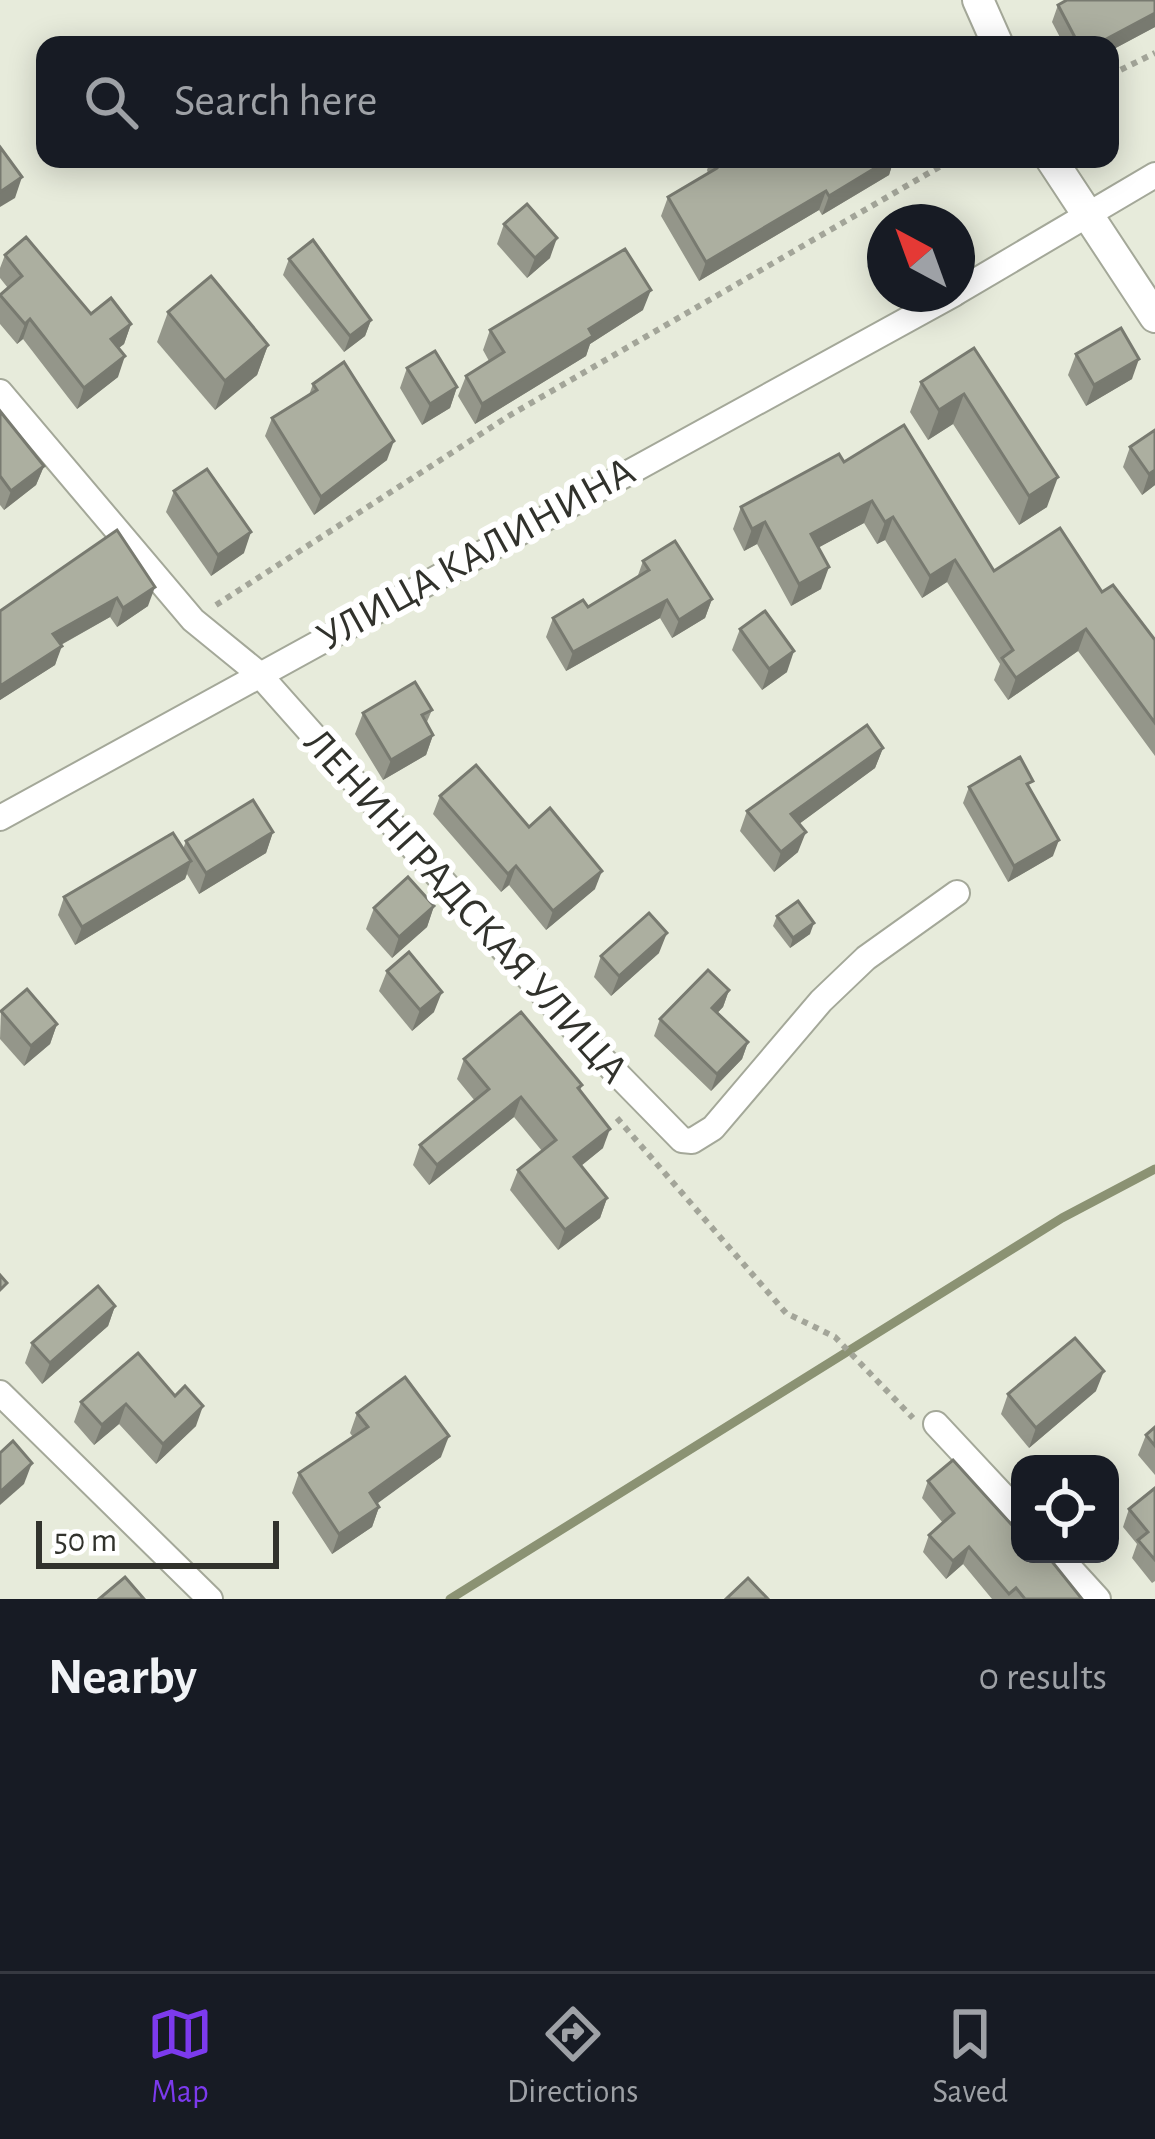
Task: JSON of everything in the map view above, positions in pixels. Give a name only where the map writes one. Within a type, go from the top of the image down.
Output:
[{"type":"street","points":[[978,0],[994,36]]},
{"type":"street","points":[[1056,168],[1085,218],[1155,317]]},
{"type":"street","name":"УЛИЦА КАЛИНИНА","points":[[975,281],[1155,175]]},
{"type":"street","name":"УЛИЦА КАЛИНИНА","points":[[0,818],[920,312]]},
{"type":"street","name":"ЛЕНИНГРАДСКАЯ УЛИЦА","points":[[0,392],[193,620],[258,673],[583,1040],[682,1141],[692,1141],[713,1128],[821,1000],[866,958],[957,893]]},
{"type":"street","points":[[0,1393],[210,1599]]},
{"type":"street","points":[[936,1424],[1011,1504]]},
{"type":"street","points":[[1065,1563],[1098,1599]]},
{"type":"path","points":[[1119,71],[1155,53]]},
{"type":"path","points":[[193,620],[507,418],[938,168]]},
{"type":"path","points":[[843,1346],[912,1418],[965,1455]]},
{"type":"building","points":[[1067,0],[1155,0],[1155,13],[1112,36],[1074,36],[1058,5]]},
{"type":"building","points":[[0,147],[22,177],[0,192]]},
{"type":"building","points":[[717,168],[875,168],[829,196],[826,191],[706,262],[668,197]]},
{"type":"building","points":[[527,204],[557,238],[535,258],[504,224]]},
{"type":"building","points":[[26,237],[91,314],[111,298],[131,324],[111,339],[125,356],[84,388],[30,319],[25,324],[0,295],[22,276],[5,255]]},
{"type":"building","points":[[313,240],[371,320],[350,336],[289,259]]},
{"type":"building","points":[[625,249],[651,290],[589,329],[593,336],[482,404],[466,376],[504,352],[490,330]]},
{"type":"building","points":[[211,276],[268,345],[225,381],[168,312]]},
{"type":"building","points":[[1121,328],[1139,359],[1094,385],[1076,354]]},
{"type":"building","points":[[974,348],[1058,477],[1029,496],[964,394],[939,410],[921,382]]},
{"type":"building","points":[[435,351],[457,387],[430,404],[407,368]]},
{"type":"building","points":[[344,362],[394,441],[321,497],[272,418],[317,390],[313,384]]},
{"type":"building","points":[[0,411],[44,466],[11,491],[0,476]]},
{"type":"building","points":[[904,425],[994,571],[1060,528],[1102,592],[1113,585],[1155,640],[1155,723],[1086,629],[1016,678],[1002,658],[1013,650],[955,560],[930,576],[893,517],[885,522],[872,501],[811,534],[829,567],[799,584],[765,522],[752,529],[741,507],[839,454],[844,462]]},
{"type":"building","points":[[1155,430],[1155,470],[1149,474],[1130,447]]},
{"type":"building","points":[[207,469],[251,532],[218,555],[174,491]]},
{"type":"building","points":[[117,530],[155,587],[123,608],[117,598],[53,634],[62,646],[0,686],[0,611]]},
{"type":"building","points":[[675,541],[712,599],[679,620],[667,600],[573,652],[553,618],[583,600],[588,607],[649,570],[643,561]]},
{"type":"building","points":[[765,611],[794,651],[769,669],[740,629]]},
{"type":"building","points":[[415,682],[432,710],[422,715],[433,735],[391,760],[363,713]]},
{"type":"building","points":[[867,725],[883,748],[791,814],[806,832],[781,852],[747,811]]},
{"type":"building","points":[[1020,757],[1033,781],[1027,784],[1059,840],[1014,866],[969,787]]},
{"type":"building","points":[[476,765],[529,827],[550,808],[602,871],[553,911],[516,866],[508,874],[440,796]]},
{"type":"building","points":[[253,800],[273,832],[206,873],[186,841]]},
{"type":"building","points":[[173,833],[191,861],[82,927],[64,897]]},
{"type":"building","points":[[408,877],[434,906],[399,937],[374,908]]},
{"type":"building","points":[[798,901],[814,923],[793,938],[777,916]]},
{"type":"building","points":[[649,913],[667,933],[619,976],[601,956]]},
{"type":"building","points":[[409,952],[442,992],[420,1010],[387,971]]},
{"type":"building","points":[[708,970],[729,990],[712,1008],[748,1042],[717,1074],[660,1019]]},
{"type":"building","points":[[27,989],[57,1024],[31,1046],[1,1011]]},
{"type":"building","points":[[521,1012],[582,1085],[578,1088],[610,1129],[574,1157],[607,1198],[565,1230],[518,1170],[556,1140],[521,1097],[437,1165],[420,1145],[489,1089],[464,1059]]},
{"type":"building","points":[[98,1286],[115,1306],[50,1363],[32,1343]]},
{"type":"building","points":[[1075,1338],[1104,1371],[1036,1428],[1008,1394]]},
{"type":"building","points":[[138,1353],[175,1396],[185,1386],[203,1406],[163,1444],[126,1404],[102,1425],[81,1402]]},
{"type":"building","points":[[405,1377],[449,1436],[370,1493],[379,1507],[339,1534],[299,1473],[368,1427],[357,1413]]},
{"type":"building","points":[[13,1441],[32,1463],[0,1492],[0,1453]]},
{"type":"building","points":[[953,1460],[1011,1524],[1011,1563],[1053,1563],[1082,1599],[1025,1599],[1016,1588],[1009,1594],[969,1547],[953,1561],[929,1535],[954,1513],[928,1481]]},
{"type":"building","points":[[1155,1488],[1155,1560],[1138,1540],[1148,1532],[1129,1509]]},
{"type":"building","points":[[125,1577],[144,1599],[99,1599]]},
{"type":"building","points":[[748,1578],[768,1599],[726,1599]]},
{"type":"waterway","points":[[450,1599],[1062,1218],[1155,1169]]}]
